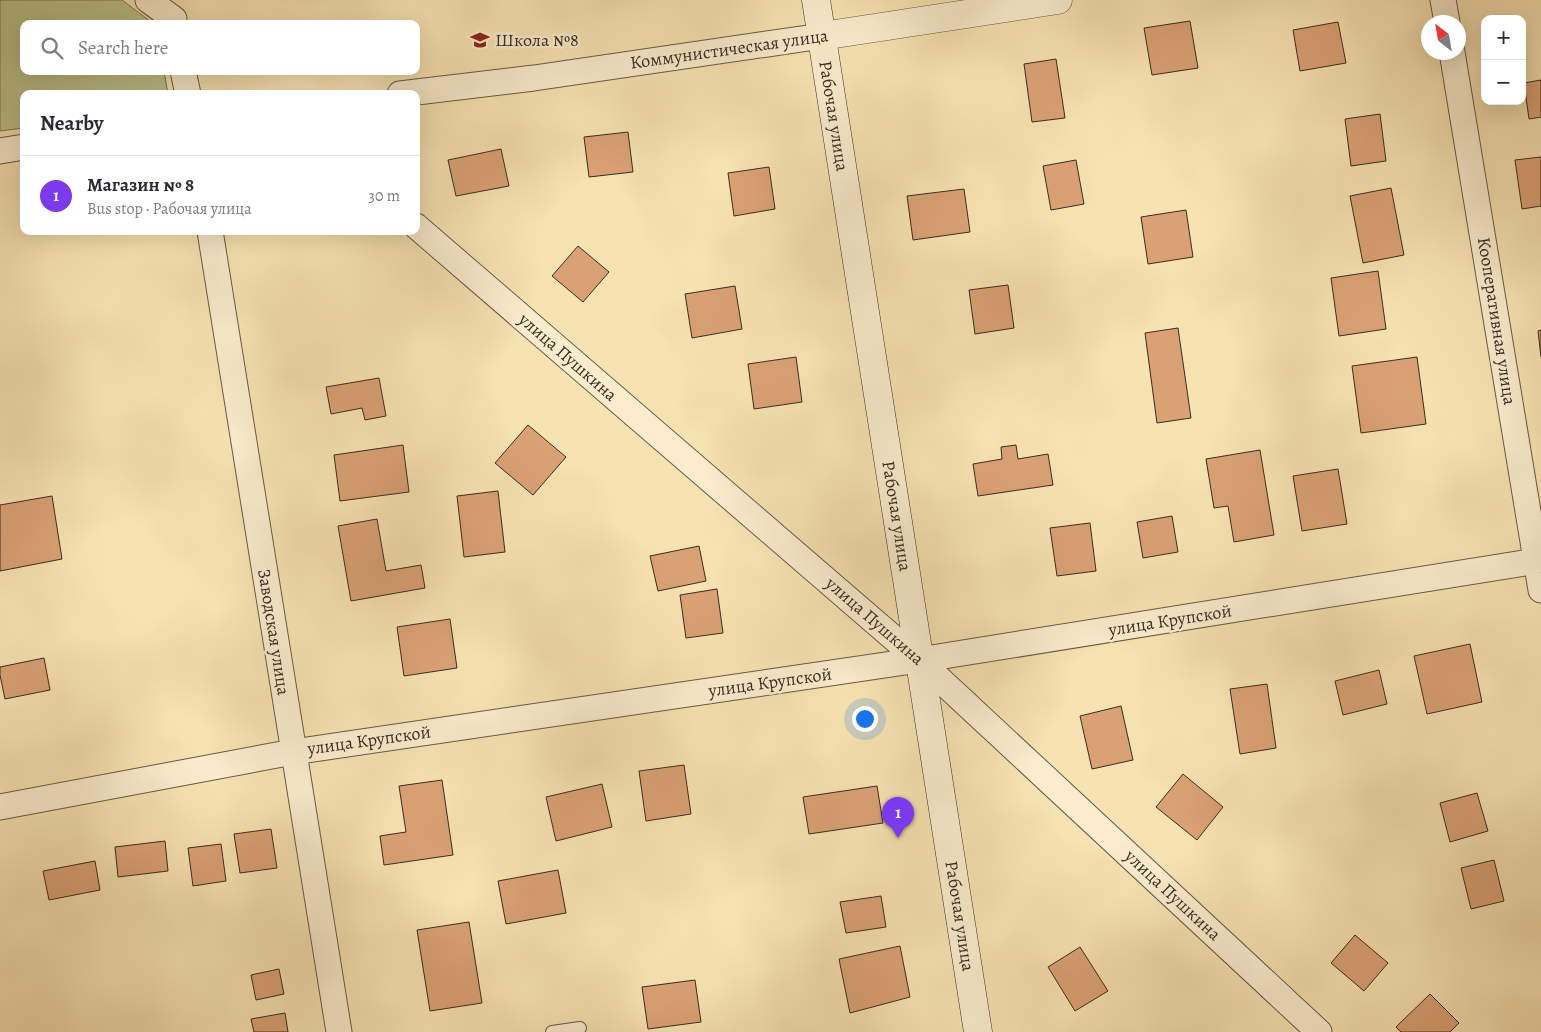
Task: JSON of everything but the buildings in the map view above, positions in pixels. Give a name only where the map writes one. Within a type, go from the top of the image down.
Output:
[{"type":"main road","name":"Рабочая улица","points":[[816,0],[978,1032]]},
{"type":"main road","name":"Коммунистическая улица","points":[[822,36],[1058,0]]},
{"type":"street","points":[[148,0],[173,14]]},
{"type":"street","points":[[1443,0],[1446,15]]},
{"type":"street","name":"Коммунистическая улица","points":[[420,92],[534,78],[822,36]]},
{"type":"street","name":"Кооперативная улица","points":[[1453,60],[1539,561],[1541,590]]},
{"type":"street","points":[[185,75],[187,90]]},
{"type":"street","points":[[0,151],[20,148]]},
{"type":"street","name":"улица Пушкина","points":[[420,229],[920,660],[1319,1032]]},
{"type":"street","name":"Заводская улица","points":[[211,235],[339,1032]]},
{"type":"street","name":"улица Крупской","points":[[0,807],[293,752],[920,660],[1539,561]]},
{"type":"lane","points":[[552,1032],[580,1028]]},
{"type":"green space","points":[[0,0],[122,0],[149,20],[20,20],[20,75],[165,75],[167,90],[20,90],[20,128],[0,131]]},
{"type":"place","name":"Школа №8","points":[[480,40]]},
{"type":"place","name":"Магазин № 8","points":[[898,838]]}]
